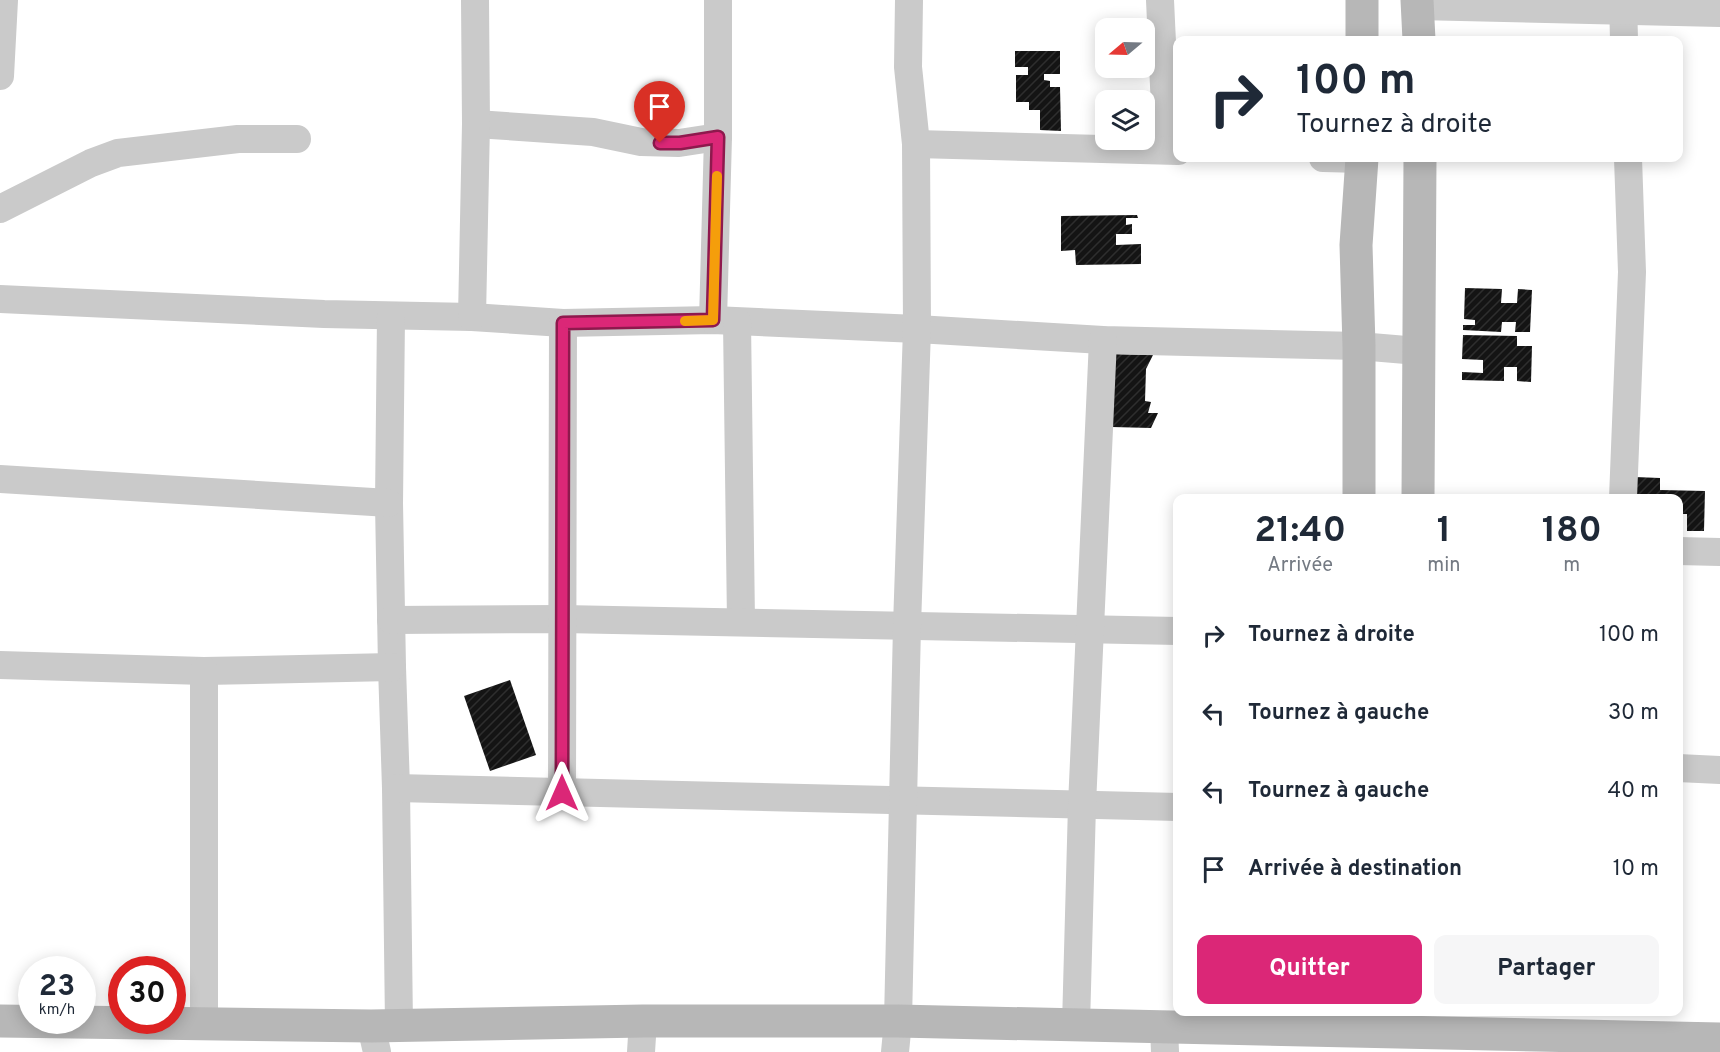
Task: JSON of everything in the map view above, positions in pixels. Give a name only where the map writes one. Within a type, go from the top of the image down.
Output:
[{"type":"street","points":[[0,76],[4,0]]},
{"type":"street","points":[[472,317],[476,124],[475,0]]},
{"type":"street","points":[[718,0],[718,137],[741,622]]},
{"type":"street","points":[[896,1037],[917,329],[916,144],[908,67],[909,0]]},
{"type":"street","points":[[916,144],[1172,151],[1160,0]]},
{"type":"street","points":[[1362,0],[1362,36]]},
{"type":"street","points":[[1419,36],[1417,3],[1623,6],[1720,13]]},
{"type":"street","points":[[1623,6],[1624,36]]},
{"type":"street","points":[[476,124],[593,132],[641,142],[680,143],[718,137]]},
{"type":"street","points":[[0,209],[91,163],[118,153],[238,139],[297,139]]},
{"type":"street","points":[[1359,494],[1356,245],[1362,162]]},
{"type":"street","points":[[1418,494],[1420,162]]},
{"type":"street","points":[[1623,494],[1632,272],[1628,162]]},
{"type":"street","points":[[0,299],[391,316],[472,317],[563,323],[725,321],[1103,340],[1359,346],[1418,351]]},
{"type":"street","points":[[382,1034],[396,788],[389,503],[391,316]]},
{"type":"street","points":[[562,793],[563,323]]},
{"type":"street","points":[[1076,1025],[1082,805],[1103,340]]},
{"type":"street","points":[[0,479],[389,503]]},
{"type":"street","points":[[1683,551],[1720,552]]},
{"type":"street","points":[[391,620],[563,619],[1173,631]]},
{"type":"street","points":[[0,665],[204,671],[392,667]]},
{"type":"street","points":[[204,671],[204,1023]]},
{"type":"street","points":[[1683,768],[1720,770]]},
{"type":"street","points":[[396,788],[1173,807]]},
{"type":"street","points":[[0,1022],[204,1023],[382,1034],[642,1037],[896,1037],[1076,1025],[1164,1040],[1388,1028],[1720,1039]]},
{"type":"building","points":[[1015,51],[1060,51],[1060,74],[1044,74],[1044,80],[1050,81],[1050,87],[1060,87],[1061,131],[1040,130],[1040,110],[1029,110],[1029,102],[1016,102],[1016,75],[1028,75],[1028,67],[1015,67]]},
{"type":"building","points":[[1137,215],[1138,218],[1126,218],[1126,225],[1132,224],[1132,234],[1116,234],[1116,245],[1141,244],[1141,264],[1076,265],[1075,250],[1061,251],[1061,216]]},
{"type":"building","points":[[1465,288],[1502,289],[1501,303],[1517,303],[1518,289],[1532,290],[1530,332],[1515,332],[1516,322],[1502,322],[1501,332],[1463,330],[1463,325],[1475,325],[1475,320],[1464,319]]},
{"type":"building","points":[[1463,335],[1517,336],[1517,346],[1532,346],[1531,382],[1517,381],[1517,367],[1504,367],[1504,381],[1462,380],[1462,372],[1483,373],[1483,360],[1462,359]]},
{"type":"building","points":[[1112,354],[1153,355],[1146,369],[1145,401],[1151,402],[1148,413],[1158,413],[1151,428],[1112,427]]},
{"type":"building","points":[[1635,477],[1660,478],[1660,490],[1705,491],[1704,531],[1687,531],[1687,514],[1683,514],[1683,494],[1635,494]]},
{"type":"building","points":[[510,680],[536,755],[490,771],[464,696]]},
{"type":"slow traffic","points":[[685,321],[713,320],[717,176]]},
{"type":"route","points":[[562,793],[563,323],[713,320],[718,137],[680,143],[660,143]]}]
